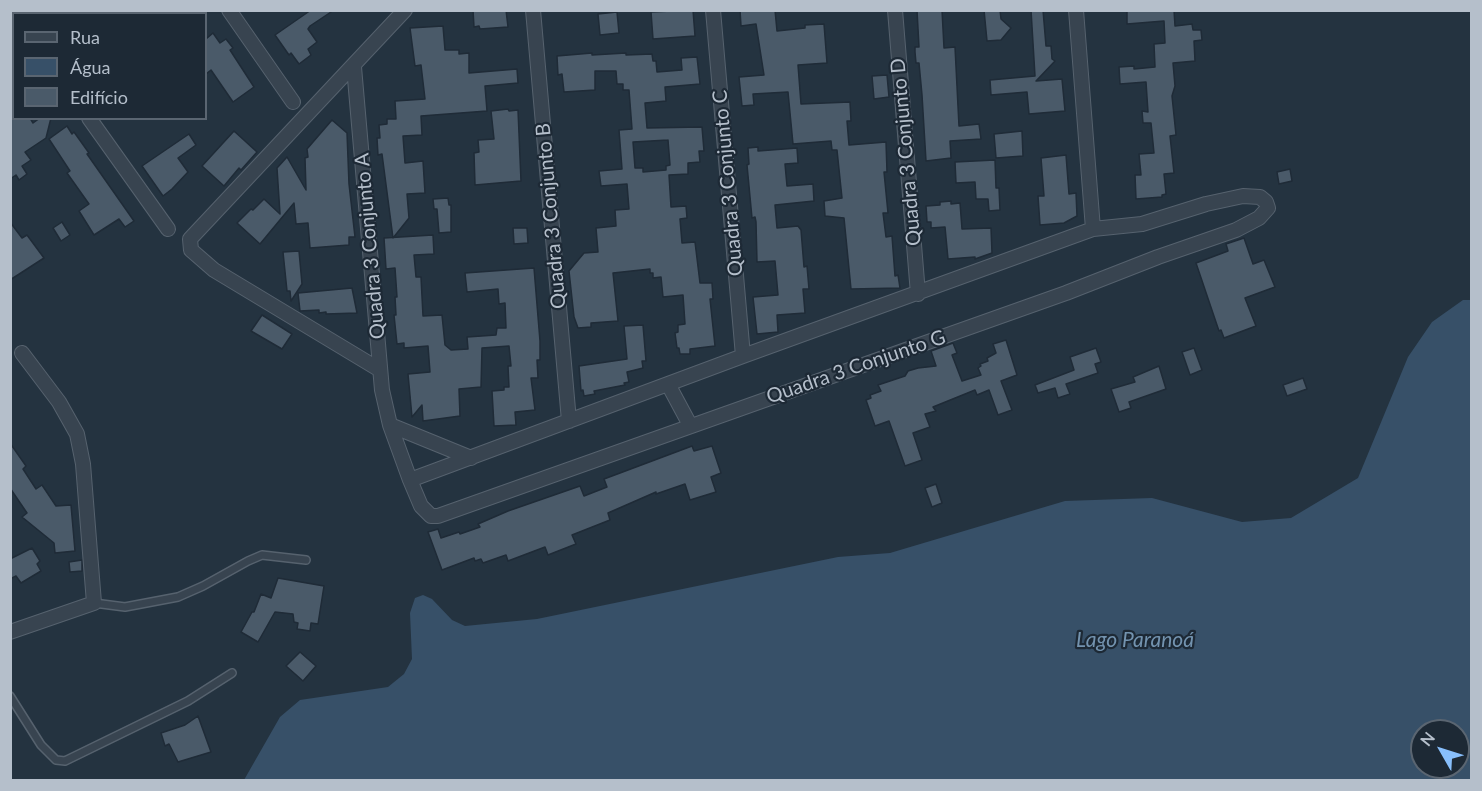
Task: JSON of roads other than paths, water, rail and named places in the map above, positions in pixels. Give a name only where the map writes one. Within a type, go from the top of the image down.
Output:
[{"type":"street","points":[[230,10],[293,102]]},
{"type":"street","points":[[380,369],[214,270],[191,250],[190,239],[354,67],[405,10]]},
{"type":"street","name":"Quadra 3 Conjunto B","points":[[533,10],[569,421]]},
{"type":"street","name":"Quadra 3 Conjunto C","points":[[713,10],[743,356]]},
{"type":"street","name":"Quadra 3 Conjunto D","points":[[895,10],[918,294]]},
{"type":"street","points":[[410,480],[1093,229],[1076,10]]},
{"type":"street","name":"Quadra 3 Conjunto A","points":[[354,67],[382,390],[390,425],[421,506],[431,516],[438,516]]},
{"type":"street","points":[[90,120],[168,229]]},
{"type":"street","name":"Quadra 3 Conjunto G","points":[[438,516],[1066,293],[1236,230],[1259,218],[1268,208],[1266,202],[1260,197],[1243,196],[1206,204],[1142,224],[1093,229]]},
{"type":"street","points":[[10,632],[94,603],[83,464],[78,434],[59,402],[22,353]]},
{"type":"street","points":[[668,384],[690,425]]},
{"type":"street","points":[[390,425],[471,458]]},
{"type":"lane","points":[[94,603],[125,607],[178,597],[262,555],[306,560]]},
{"type":"lane","points":[[10,696],[45,750],[56,760],[65,761],[188,701],[232,673]]},
{"type":"water","name":"Lago Paranoá","points":[[1463,300],[1472,300],[1471,780],[244,780],[280,717],[300,700],[388,687],[404,674],[412,659],[410,613],[415,598],[423,595],[432,599],[452,620],[465,626],[537,619],[838,557],[890,553],[1065,501],[1152,498],[1242,522],[1291,518],[1358,478],[1408,357],[1432,322]]}]
